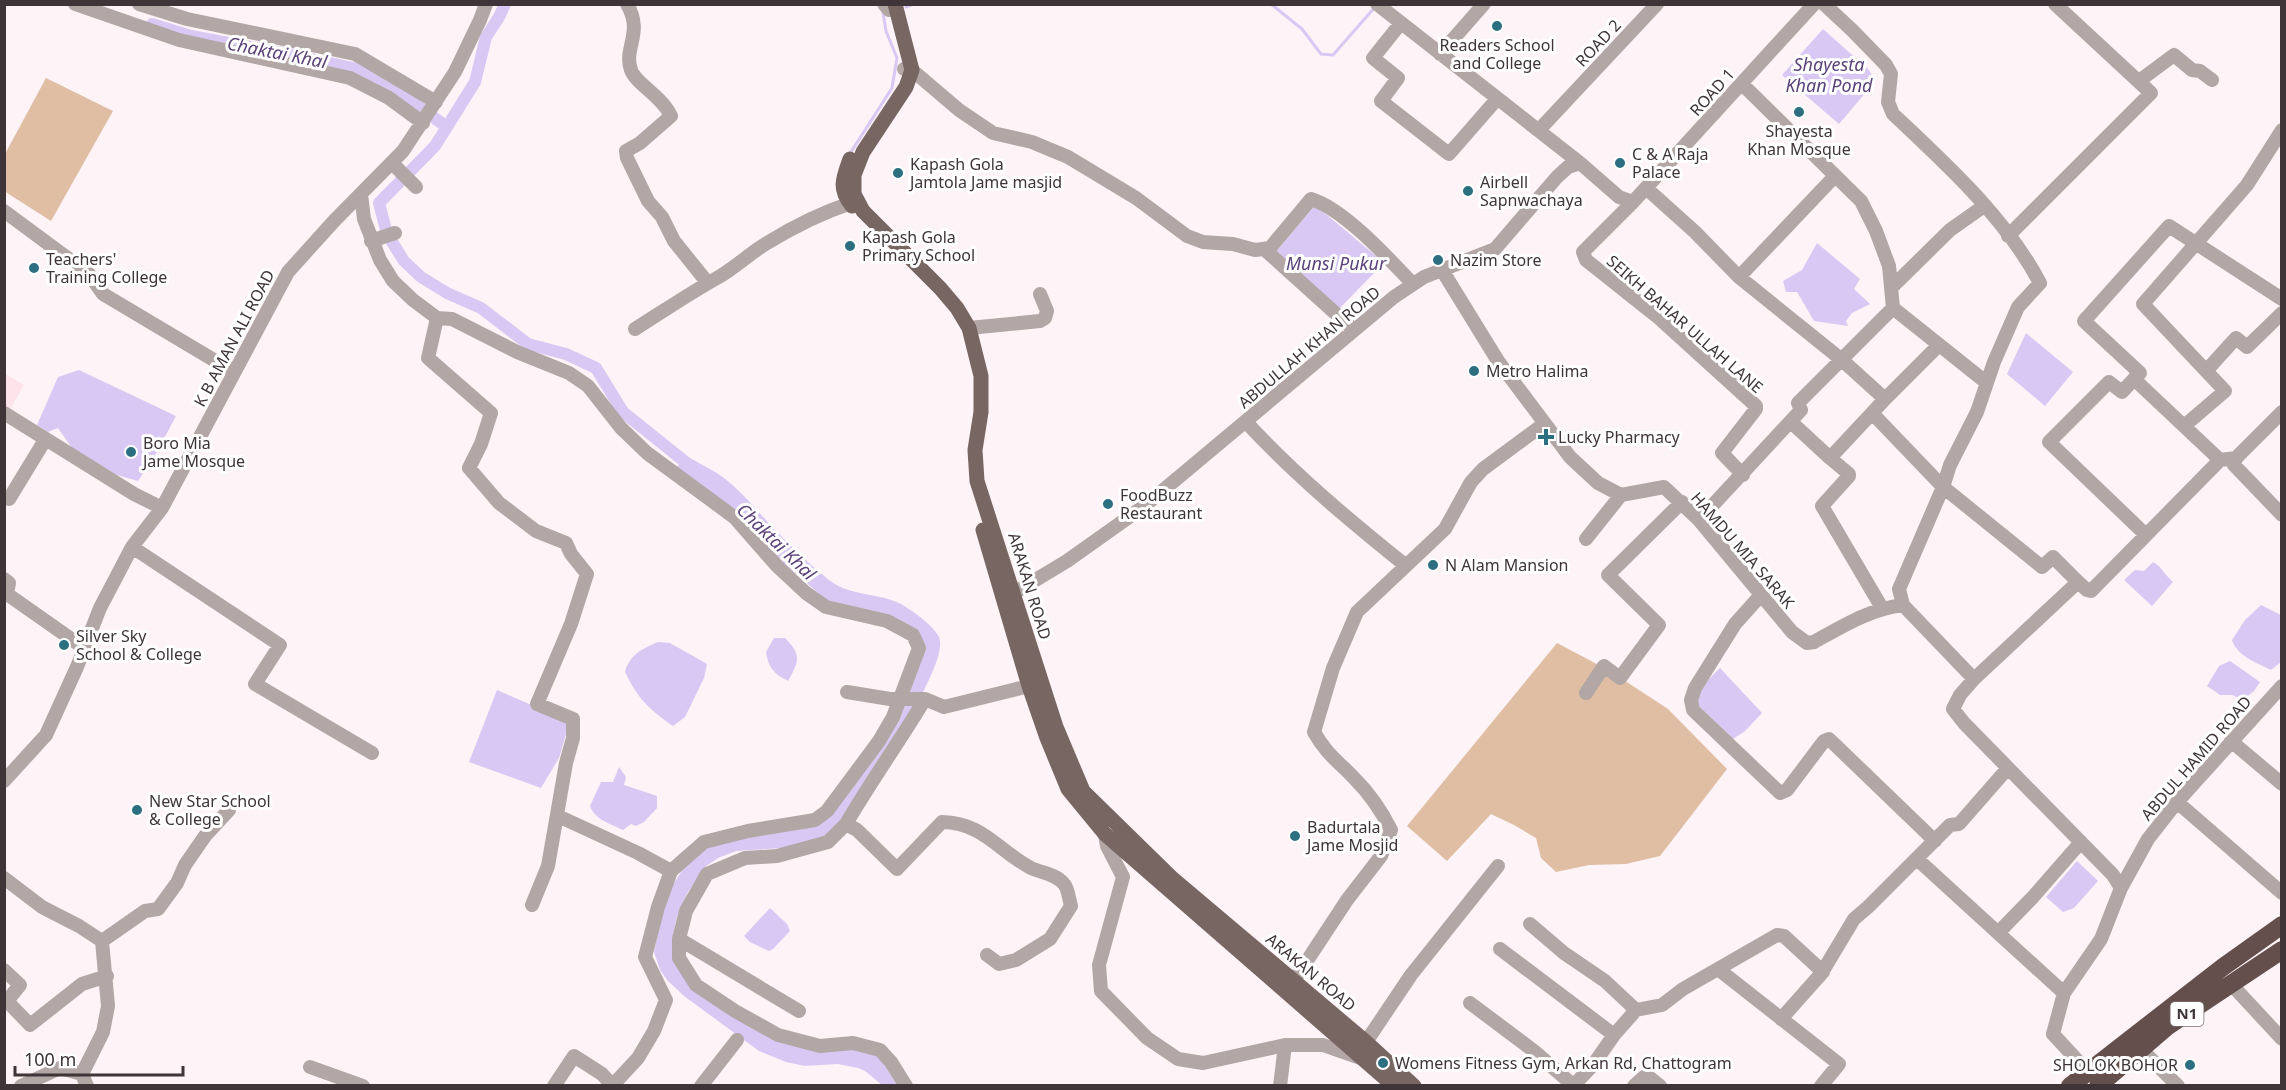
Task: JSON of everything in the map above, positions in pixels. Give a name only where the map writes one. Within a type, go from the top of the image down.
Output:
[{"type":"highway","points":[[2136,1043],[2282,925]]},
{"type":"highway","name":"N1","points":[[2072,1086],[2113,1061],[2136,1043],[2168,1026],[2282,950]]},
{"type":"highway","name":"N1","points":[[2094,1081],[2113,1061]]},
{"type":"highway","points":[[2072,1086],[2094,1081]]},
{"type":"main road","points":[[889,6],[908,70]]},
{"type":"main road","name":"ARAKAN ROAD","points":[[908,70],[851,156],[842,181],[844,195],[943,298],[955,313],[963,330],[976,382],[975,418],[967,448],[971,486],[1008,597],[1056,727],[1083,791],[1173,879],[1366,1042],[1414,1086]]},
{"type":"main road","name":"ARAKAN ROAD","points":[[908,70],[906,87],[862,152],[854,175],[854,194],[863,211],[940,288],[957,308],[969,328],[981,376],[981,412],[975,450],[977,481],[1029,686],[1068,789],[1105,834],[1394,1086]]},
{"type":"street","points":[[75,4],[179,40],[350,78],[389,98],[423,123]]},
{"type":"street","points":[[139,4],[186,19],[355,54],[436,102],[455,72],[486,4]]},
{"type":"street","points":[[627,4],[632,13],[635,31],[629,55],[629,67],[633,75],[653,92],[671,116],[626,152],[627,158],[648,201],[662,218],[674,241],[707,282]]},
{"type":"street","points":[[1377,4],[1539,130],[1619,197],[1633,202]]},
{"type":"street","points":[[1440,54],[1484,4]]},
{"type":"street","name":"ROAD 2","points":[[1539,130],[1657,4]]},
{"type":"street","name":"ROAD 1","points":[[1633,202],[1814,4]]},
{"type":"street","points":[[1824,4],[1886,65],[1891,74],[1888,102],[1893,114],[1958,176],[2008,236],[2032,268],[2040,283],[2018,307],[1977,412],[1950,465],[1943,487],[1899,589],[1903,605],[1974,679]]},
{"type":"street","points":[[2008,236],[2150,96],[2149,91],[2139,81],[2055,4]]},
{"type":"street","points":[[1401,23],[1373,58],[1398,78],[1381,101],[1389,108],[1449,154],[1497,99]]},
{"type":"street","points":[[2139,81],[2174,55],[2192,70],[2200,71],[2212,80]]},
{"type":"street","points":[[908,70],[993,133],[1032,142],[1068,157],[1136,198],[1187,236],[1203,242],[1233,244],[1255,250],[1270,248],[1311,199],[1323,203],[1360,232],[1413,284]]},
{"type":"street","points":[[1742,84],[1861,201],[1876,231],[1889,266],[1893,308],[1987,383]]},
{"type":"street","name":"K B AMAN ALI ROAD","points":[[4,781],[46,735],[100,608],[132,547],[162,508],[288,272],[392,162],[423,123],[436,102]]},
{"type":"street","points":[[2184,426],[2226,391],[2143,304],[2247,185],[2282,130]]},
{"type":"street","points":[[392,162],[416,187]]},
{"type":"street","name":"ABDULLAH KHAN ROAD","points":[[1008,597],[1067,561],[1116,527],[1246,422],[1394,297],[1424,277],[1496,249],[1557,177],[1568,167],[1580,163]]},
{"type":"street","points":[[1739,277],[1835,176]]},
{"type":"street","points":[[1646,188],[1695,232],[1739,277],[1842,360],[1885,399]]},
{"type":"street","points":[[361,194],[364,219],[371,241],[393,281],[437,318],[452,319],[517,352],[569,373],[588,386],[621,428],[647,453],[734,517],[777,567],[806,593],[826,607],[887,621],[913,635],[919,648],[893,717],[879,741],[818,819],[800,824],[748,831],[704,842],[671,871],[645,957],[666,1000],[654,1031],[638,1058],[612,1085],[602,1074],[574,1056],[554,1086]]},
{"type":"street","name":"SEIKH BAHAR ULLAH LANE","points":[[1633,202],[1583,252],[1583,257],[1659,318],[1756,406],[1722,453],[1743,475]]},
{"type":"street","points":[[635,329],[776,238],[822,213],[851,204]]},
{"type":"street","points":[[1891,288],[1950,230],[1984,206]]},
{"type":"street","points":[[4,211],[89,274],[103,294],[234,372]]},
{"type":"street","points":[[2145,536],[2049,441],[2109,382],[2122,392],[2140,372],[2084,321],[2169,226],[2281,299]]},
{"type":"street","points":[[371,241],[395,233]]},
{"type":"street","points":[[1264,249],[1354,330]]},
{"type":"street","points":[[1442,270],[1498,361],[1570,457],[1598,483],[1621,495],[1586,539]]},
{"type":"street","points":[[969,328],[1019,325],[1040,321],[1046,318],[1047,311],[1040,294]]},
{"type":"street","points":[[1699,520],[1802,409],[1798,403],[1893,308]]},
{"type":"street","points":[[437,318],[428,358],[491,413],[481,444],[469,468],[499,503],[537,531],[566,543],[571,554],[587,574],[567,634],[537,704],[573,719],[573,738],[566,763],[548,866],[532,905]]},
{"type":"street","points":[[2206,371],[2236,338],[2247,347],[2279,320]]},
{"type":"street","points":[[1830,458],[1939,345]]},
{"type":"street","points":[[2134,379],[2220,460]]},
{"type":"street","points":[[1872,413],[1943,487],[2042,567],[2053,557],[2078,582],[2091,591],[2220,460],[2236,458],[2282,412]]},
{"type":"street","points":[[4,413],[45,440],[162,508]]},
{"type":"street","points":[[1246,422],[1283,462],[1358,528],[1405,565]]},
{"type":"street","points":[[1791,422],[1849,474],[1822,506],[1882,608]]},
{"type":"street","points":[[1293,982],[1347,900],[1381,856],[1391,830],[1383,813],[1356,780],[1324,750],[1314,732],[1333,668],[1357,612],[1445,529],[1471,482],[1483,469],[1544,424]]},
{"type":"street","points":[[9,499],[45,440]]},
{"type":"street","points":[[2236,458],[2235,468],[2282,514]]},
{"type":"street","name":"HAMDU MIA SARAK","points":[[1621,495],[1664,487],[1699,520],[1792,632],[1807,643],[1814,642],[1882,608],[1903,605]]},
{"type":"street","points":[[1586,693],[1604,666],[1620,678],[1659,625],[1608,575],[1682,502]]},
{"type":"street","points":[[132,547],[280,645],[255,684],[372,753]]},
{"type":"street","points":[[4,579],[9,583],[7,594],[84,648]]},
{"type":"street","points":[[2078,582],[1974,679],[1953,709],[2113,875],[2121,888]]},
{"type":"street","points":[[1760,596],[1735,624],[1699,681],[1690,700],[1693,710],[1780,793],[1787,790],[1824,741],[1829,739],[1935,841]]},
{"type":"street","points":[[847,692],[900,699],[925,699],[944,707],[1029,686]]},
{"type":"street","name":"ABDUL HAMID ROAD","points":[[2094,1081],[2053,1034],[2064,993],[2101,939],[2121,888],[2148,839],[2177,802],[2282,686]]},
{"type":"street","points":[[906,1086],[891,1062],[880,1050],[853,1043],[820,1046],[778,1035],[735,1011],[696,985],[679,958],[679,939],[686,911],[706,874],[745,858],[777,856],[828,842],[846,824],[871,781],[901,739],[925,699]]},
{"type":"street","points":[[2231,741],[2282,784]]},
{"type":"street","points":[[1781,1019],[1823,972],[1854,919],[1950,825],[1959,824],[2008,768]]},
{"type":"street","points":[[2177,802],[2282,893]]},
{"type":"street","points":[[102,941],[145,911],[158,909],[177,884],[185,865],[198,846],[229,810]]},
{"type":"street","points":[[558,816],[639,853],[671,871]]},
{"type":"street","points":[[846,824],[857,830],[897,869],[942,822],[957,822],[982,832],[1032,869],[1054,876],[1066,884],[1071,906],[1050,939],[1017,960],[999,964],[987,955]]},
{"type":"street","points":[[1105,834],[1107,846],[1123,877],[1099,965],[1101,991],[1147,1038],[1178,1059],[1203,1063],[1285,1045],[1323,1045],[1366,1061]]},
{"type":"street","points":[[1998,933],[2081,842]]},
{"type":"street","points":[[1917,859],[2064,993]]},
{"type":"street","points":[[1366,1042],[1411,975],[1498,866]]},
{"type":"street","points":[[4,878],[42,907],[80,926],[102,941],[107,976],[108,1006],[103,1032],[85,1080],[60,1068],[21,1086]]},
{"type":"street","points":[[1530,924],[1564,953],[1605,981],[1636,1010]]},
{"type":"street","points":[[1470,1003],[1534,1051],[1574,1085],[1593,1065],[1614,1035],[1636,1010],[1662,1005],[1683,989],[1777,934],[1784,936],[1823,972]]},
{"type":"street","points":[[679,939],[799,1011]]},
{"type":"street","points":[[1500,949],[1614,1035]]},
{"type":"street","points":[[1718,969],[1839,1064],[1821,1086]]},
{"type":"street","points":[[4,970],[20,986],[7,1001],[30,1024],[82,984],[107,976]]},
{"type":"street","points":[[2231,984],[2282,1039]]},
{"type":"street","points":[[701,1086],[738,1040]]},
{"type":"street","points":[[2136,1043],[2178,1086]]},
{"type":"street","points":[[1280,1086],[1285,1045]]},
{"type":"street","points":[[310,1067],[363,1086]]},
{"type":"street","points":[[1634,1086],[1644,1077],[1650,1078],[1660,1086]]},
{"type":"shaded area","points":[[46,78],[113,111],[51,221],[4,191],[5,154]]},
{"type":"shaded area","points":[[4,373],[24,385],[9,411],[5,408]]},
{"type":"shaded area","points":[[1557,643],[1610,671],[1668,709],[1727,769],[1660,856],[1626,864],[1589,865],[1556,872],[1541,858],[1536,838],[1491,814],[1447,861],[1407,826]]},
{"type":"water","name":"Shayesta Khan Pond","points":[[1823,29],[1869,70],[1873,77],[1873,84],[1839,124],[1782,75]]},
{"type":"water","name":"Munsi Pukur","points":[[1315,205],[1382,261],[1378,269],[1338,310],[1276,252]]},
{"type":"water","points":[[1817,243],[1860,279],[1854,289],[1870,304],[1852,313],[1846,321],[1848,326],[1814,321],[1797,292],[1786,292],[1783,281],[1802,270]]},
{"type":"water","points":[[2026,333],[2073,372],[2045,406],[2007,374]]},
{"type":"water","points":[[79,370],[176,416],[138,481],[117,475],[74,451],[58,428],[48,432],[37,425],[58,377]]},
{"type":"water","points":[[685,455],[731,483],[786,541],[829,580],[849,590],[900,603],[926,622],[939,637],[939,653],[931,676],[916,705],[832,835],[783,848],[736,851],[718,858],[706,866],[688,892],[677,916],[673,935],[686,976],[747,1022],[878,1055],[902,1085],[882,1085],[858,1068],[838,1064],[805,1066],[786,1062],[759,1051],[684,996],[660,970],[654,952],[666,896],[684,867],[712,843],[814,823],[884,736],[921,643],[840,608],[825,599],[676,469]]},
{"type":"water","points":[[2153,562],[2173,582],[2152,606],[2124,580],[2135,570],[2144,571]]},
{"type":"water","points":[[2261,605],[2281,615],[2281,662],[2271,670],[2243,655],[2232,640],[2245,620]]},
{"type":"water","points":[[774,638],[785,638],[796,654],[795,668],[788,681],[775,673],[768,662],[766,652]]},
{"type":"water","points":[[658,642],[670,643],[707,664],[704,678],[685,717],[673,726],[645,703],[625,672],[633,656]]},
{"type":"water","points":[[2230,661],[2260,682],[2254,691],[2243,700],[2232,695],[2220,695],[2207,686],[2219,666]]},
{"type":"water","points":[[1720,668],[1762,713],[1745,731],[1733,739],[1696,703],[1699,689]]},
{"type":"water","points":[[497,690],[561,718],[569,724],[559,758],[541,788],[469,762]]},
{"type":"water","points":[[619,767],[626,777],[624,785],[657,796],[657,808],[644,822],[636,826],[631,824],[623,830],[599,818],[590,806],[601,782],[613,782]]},
{"type":"water","points":[[2077,861],[2098,881],[2074,908],[2063,912],[2046,897]]},
{"type":"water","points":[[770,908],[787,924],[790,931],[769,951],[750,942],[744,936]]},
{"type":"waterway","name":"Chaktai Khal","points":[[505,4],[486,37],[475,82],[435,146],[379,203],[387,234],[404,261],[421,277],[447,293],[481,308],[528,344],[566,354],[596,368],[623,412],[694,469]]},
{"type":"waterway","points":[[906,7],[914,4]]},
{"type":"waterway","points":[[1271,4],[1302,29],[1321,54],[1333,55],[1375,7]]},
{"type":"waterway","points":[[849,155],[892,88],[897,58],[886,31],[883,12]]},
{"type":"waterway","name":"Chaktai Khal","points":[[152,24],[191,36],[353,68],[405,97],[447,127]]},
{"type":"place","name":"Readers School and College","points":[[1497,26]]},
{"type":"place","name":"Shayesta Khan Mosque","points":[[1799,112]]},
{"type":"place","name":"C & A Raja Palace","points":[[1620,163]]},
{"type":"place","name":"Kapash Gola Jamtola Jame masjid","points":[[898,173]]},
{"type":"place","name":"Airbell Sapnwachaya","points":[[1468,191]]},
{"type":"place","name":"Kapash Gola Primary School","points":[[850,246]]},
{"type":"place","name":"Nazim Store","points":[[1438,260]]},
{"type":"place","name":"Teachers' Training College","points":[[34,268]]},
{"type":"place","name":"Metro Halima","points":[[1474,371]]},
{"type":"place","name":"Lucky Pharmacy","points":[[1546,437]]},
{"type":"place","name":"Boro Mia Jame Mosque","points":[[131,452]]},
{"type":"place","name":"FoodBuzz Restaurant","points":[[1108,504]]},
{"type":"place","name":"N Alam Mansion","points":[[1433,565]]},
{"type":"place","name":"Silver Sky School & College","points":[[64,645]]},
{"type":"place","name":"New Star School & College","points":[[137,810]]},
{"type":"place","name":"Badurtala Jame Mosjid","points":[[1295,836]]},
{"type":"place","name":"Womens Fitness Gym, Arkan Rd, Chattogram","points":[[1383,1063]]},
{"type":"place","name":"SHOLOK BOHOR","points":[[2190,1065]]}]
